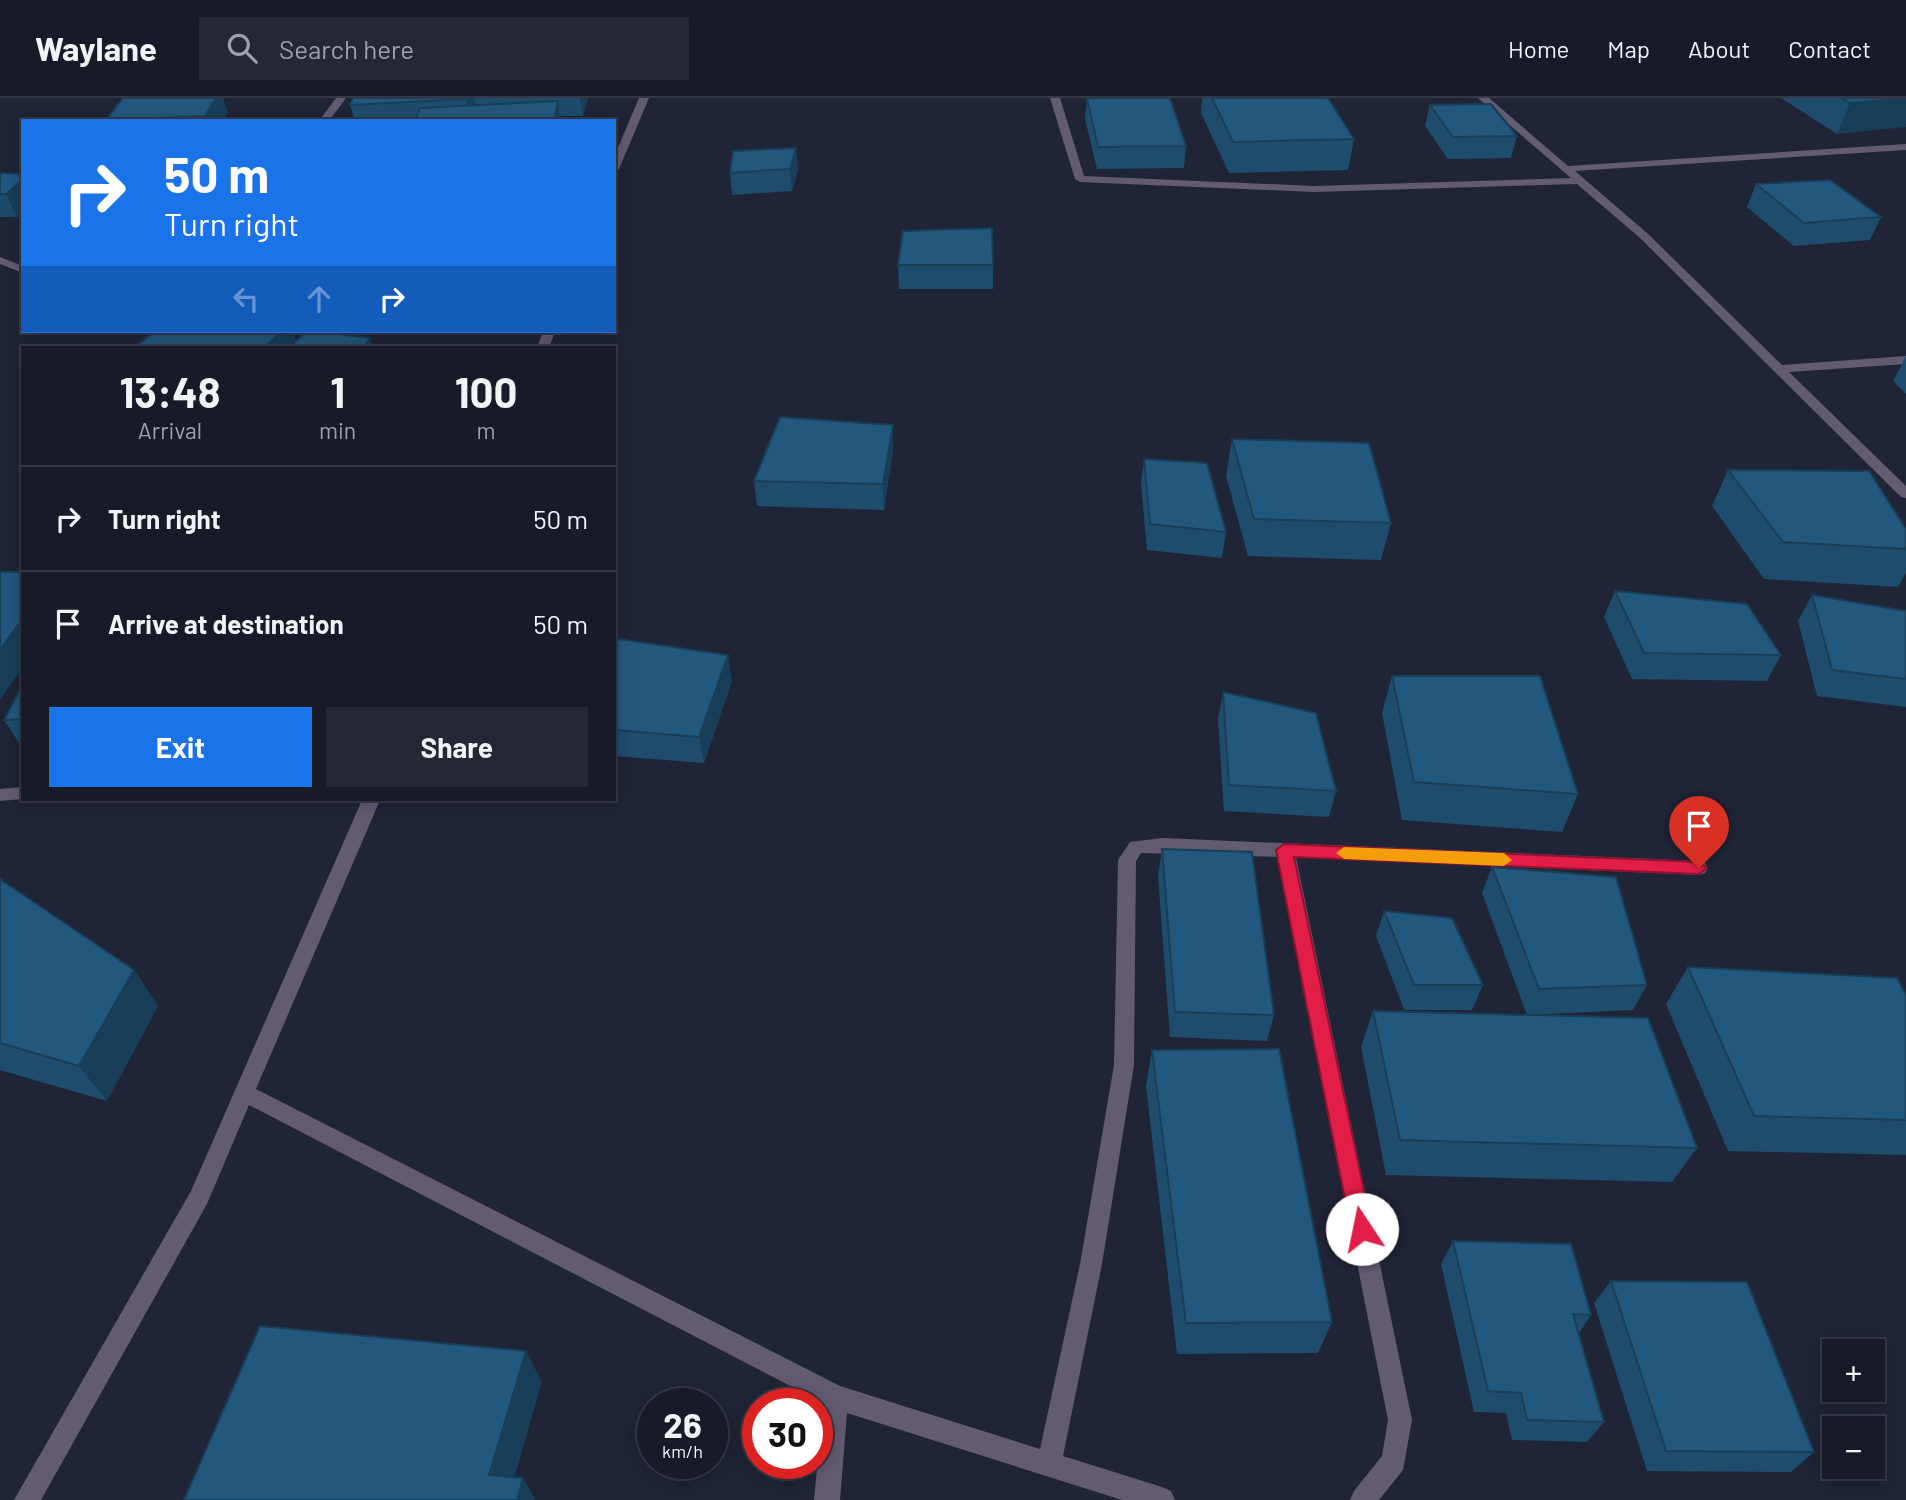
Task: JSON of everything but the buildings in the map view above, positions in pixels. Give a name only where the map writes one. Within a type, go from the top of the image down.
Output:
[{"type":"street","points":[[322,98],[340,100]]},
{"type":"street","points":[[616,164],[645,98]]},
{"type":"street","points":[[1055,98],[1080,179],[1314,189],[1580,181]]},
{"type":"street","points":[[1483,98],[1643,234],[1906,494]]},
{"type":"street","points":[[326,119],[340,100]]},
{"type":"street","points":[[1566,169],[1906,147]]},
{"type":"street","points":[[0,260],[21,269]]},
{"type":"street","points":[[1779,369],[1906,360]]},
{"type":"street","points":[[0,795],[21,793]]},
{"type":"street","points":[[27,1500],[199,1197],[371,801]]},
{"type":"street","points":[[1049,1464],[1091,1264],[1124,1065],[1127,860],[1136,847],[1284,850],[1699,868]]},
{"type":"street","points":[[1284,850],[1400,1420],[1394,1461],[1363,1500]]},
{"type":"street","points":[[244,1093],[836,1397],[1162,1500]]},
{"type":"street","points":[[827,1500],[836,1397]]},
{"type":"slow traffic","points":[[1344,853],[1504,860]]},
{"type":"route","points":[[1362,1229],[1284,850],[1699,868]]}]
